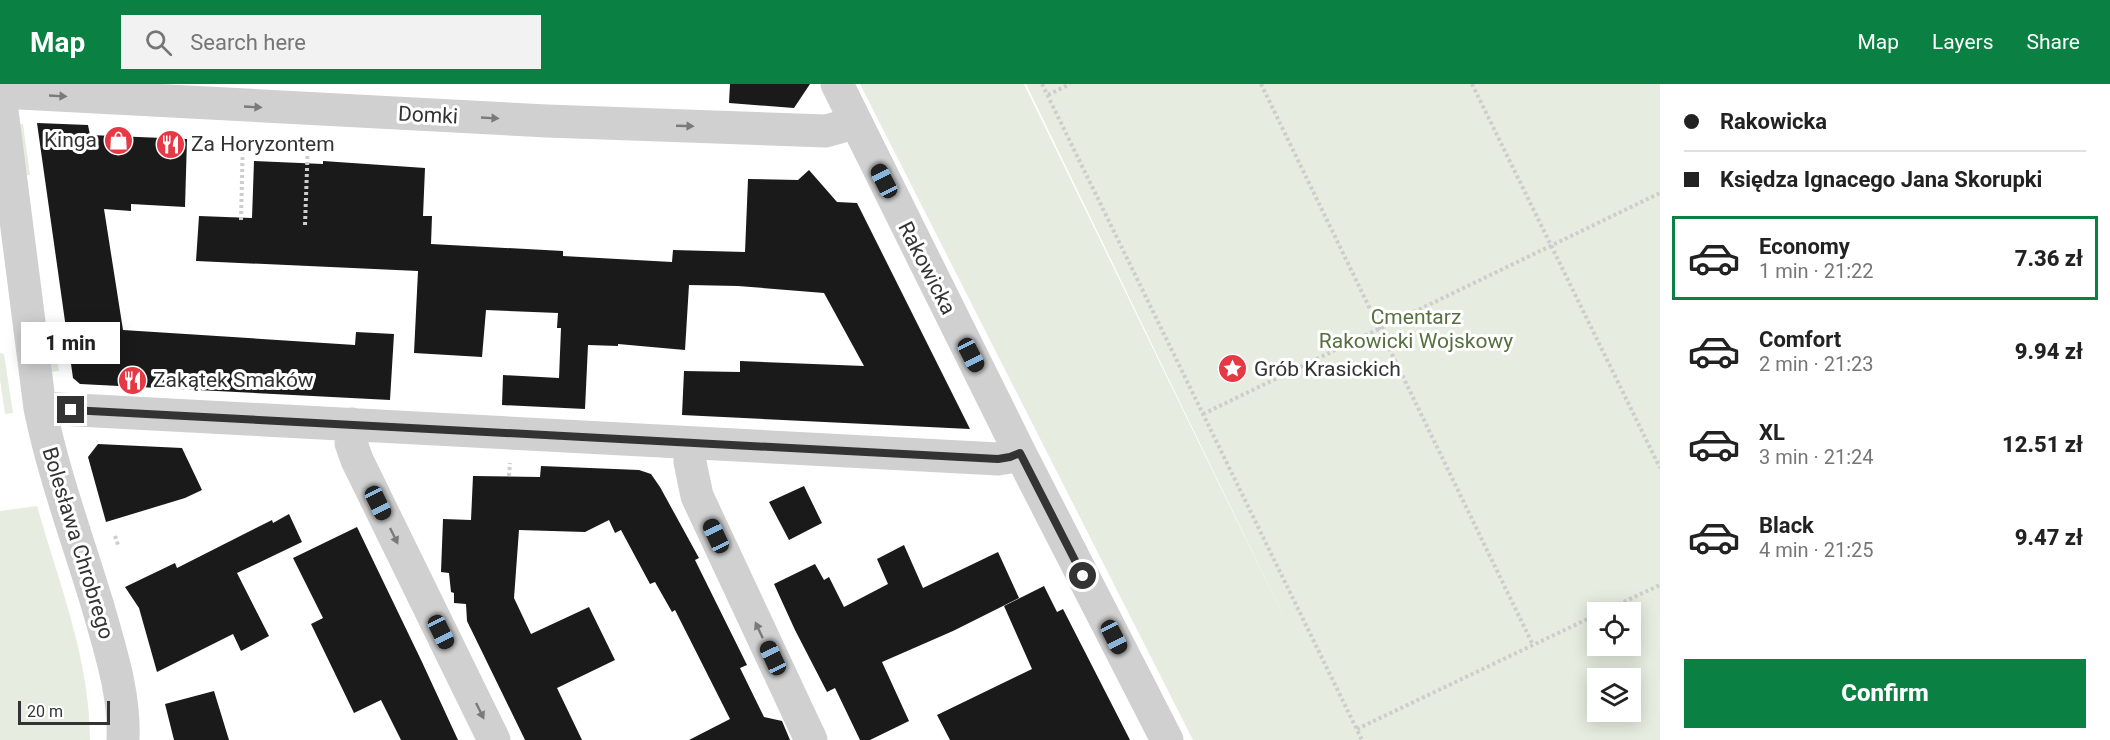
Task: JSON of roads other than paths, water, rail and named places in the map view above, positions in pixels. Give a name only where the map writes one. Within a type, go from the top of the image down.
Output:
[{"type":"street","name":"Rakowicka","points":[[837,84],[854,123],[1020,453],[1167,740]]},
{"type":"street","name":"Domki","points":[[0,94],[536,121],[791,130],[826,131],[854,123]]},
{"type":"street","name":"Bolesława Chrobrego","points":[[0,94],[40,408],[47,440],[118,676],[122,704],[123,740]]},
{"type":"street","points":[[40,408],[998,459],[1020,453]]},
{"type":"street","points":[[352,424],[351,443],[357,460],[494,740]]},
{"type":"street","points":[[690,443],[690,462],[697,496],[811,740]]},
{"type":"place","name":"Kinga","points":[[118,140]]},
{"type":"place","name":"Za Horyzontem","points":[[170,144]]},
{"type":"place","name":"Grób Krasickich","points":[[1233,369]]},
{"type":"place","name":"Zakątek Smaków","points":[[132,380]]},
{"type":"park label","name":"Cmentarz Rakowicki Wojskowy","points":[[1416,329]]}]
